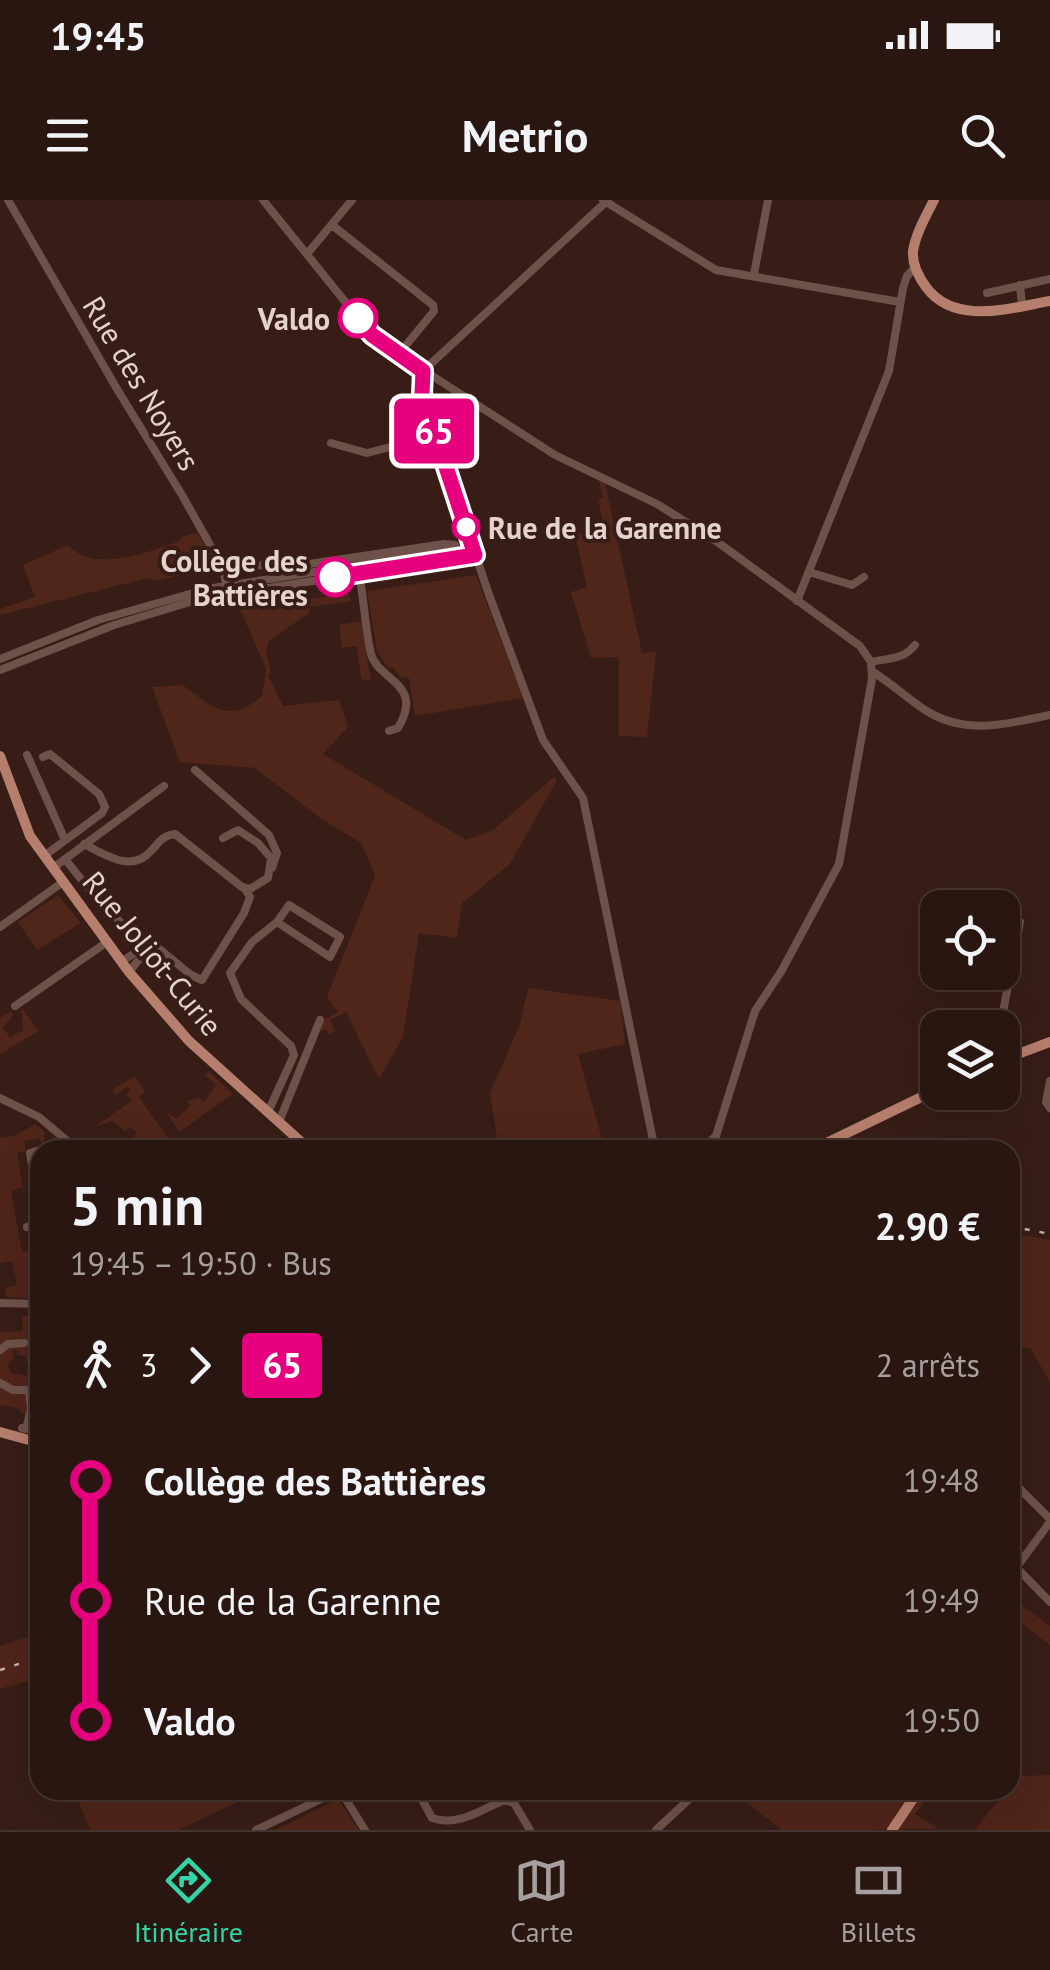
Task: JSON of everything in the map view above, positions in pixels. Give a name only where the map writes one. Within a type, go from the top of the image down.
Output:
[{"type":"main road","points":[[934,200],[913,249],[915,267],[930,293],[952,307],[979,312],[1050,301]]},
{"type":"main road","name":"Rue Joliot-Curie","points":[[0,756],[21,818],[125,967],[188,1041],[299,1140]]},
{"type":"main road","points":[[1020,1053],[1049,1043]]},
{"type":"main road","points":[[832,1140],[920,1097]]},
{"type":"main road","points":[[0,1432],[30,1440]]},
{"type":"main road","points":[[892,1830],[912,1800]]},
{"type":"street","name":"Rue des Noyers","points":[[8,200],[224,569],[228,589]]},
{"type":"street","points":[[262,200],[372,335],[555,455],[647,498],[716,541],[860,646],[872,667],[926,711],[967,727],[982,728],[1050,715]]},
{"type":"street","points":[[307,254],[352,200]]},
{"type":"street","points":[[754,274],[768,200]]},
{"type":"street","points":[[653,1140],[583,798],[544,740],[437,441],[422,394],[423,371],[606,201],[716,270],[900,302]]},
{"type":"street","points":[[332,225],[433,305],[434,311],[398,355]]},
{"type":"street","points":[[797,602],[890,371],[906,276],[915,267]]},
{"type":"street","points":[[987,293],[1050,279]]},
{"type":"street","points":[[1020,286],[1022,306]]},
{"type":"street","points":[[331,443],[367,453],[390,447],[416,448],[437,441]]},
{"type":"street","points":[[0,659],[98,620],[228,589],[456,550],[474,551]]},
{"type":"street","points":[[224,569],[358,566],[474,551]]},
{"type":"street","points":[[358,566],[372,656],[402,687],[406,715],[398,728],[389,732]]},
{"type":"street","points":[[809,572],[852,585],[864,577]]},
{"type":"street","points":[[0,670],[148,613],[228,589]]},
{"type":"street","points":[[872,667],[908,654],[916,645]]},
{"type":"street","points":[[712,1140],[756,1011],[839,864],[872,667]]},
{"type":"street","points":[[43,758],[50,754],[104,801],[102,813],[44,856]]},
{"type":"street","points":[[27,755],[65,840]]},
{"type":"street","points":[[195,770],[269,834],[277,853],[268,878],[259,886],[242,887]]},
{"type":"street","points":[[53,868],[164,786]]},
{"type":"street","points":[[223,838],[238,830],[246,834],[272,858],[272,868]]},
{"type":"street","points":[[84,844],[121,861],[134,861],[144,858],[162,838],[175,834],[250,897],[202,980],[162,948],[148,948],[125,967]]},
{"type":"street","points":[[65,859],[101,904],[148,948]]},
{"type":"street","points":[[0,927],[63,882]]},
{"type":"street","points":[[268,1112],[294,1055],[241,999],[230,973],[252,942],[289,905],[340,937],[330,957],[276,922]]},
{"type":"street","points":[[16,1006],[107,942]]},
{"type":"street","points":[[279,1122],[320,1020]]},
{"type":"street","points":[[1049,1043],[1050,1058]]},
{"type":"street","points":[[1050,1081],[1046,1102],[1050,1108]]},
{"type":"street","points":[[0,1098],[39,1118],[66,1140]]},
{"type":"street","points":[[0,1303],[30,1304]]},
{"type":"street","points":[[0,1350],[24,1343]]},
{"type":"street","points":[[0,1383],[13,1390],[29,1390],[30,1400]]},
{"type":"street","points":[[22,1428],[26,1429],[30,1414]]},
{"type":"street","points":[[1020,1489],[1050,1520],[1020,1564]]},
{"type":"street","points":[[1020,1571],[1050,1602]]},
{"type":"street","points":[[256,1830],[319,1800]]},
{"type":"street","points":[[346,1800],[366,1830]]},
{"type":"street","points":[[421,1800],[432,1818],[456,1822],[504,1800],[514,1803],[530,1830]]},
{"type":"street","points":[[656,1830],[688,1800]]},
{"type":"shaded area","points":[[599,480],[605,483],[642,653],[656,652],[647,737],[619,736],[619,657],[591,658],[571,592],[587,587],[575,535],[604,527],[598,499],[603,498]]},
{"type":"shaded area","points":[[197,533],[216,565],[212,570],[202,565],[188,573],[154,581],[148,578],[0,615],[0,609],[35,597],[23,565],[68,545],[92,558],[122,558]]},
{"type":"shaded area","points":[[476,575],[523,698],[415,716],[409,678],[388,668],[377,651],[367,591]]},
{"type":"shaded area","points":[[349,593],[351,601],[309,607],[309,613],[269,641],[266,651],[271,673],[268,675],[283,706],[339,700],[348,727],[323,754],[466,840],[492,831],[555,776],[556,782],[510,864],[462,903],[457,938],[419,933],[403,1037],[379,1079],[346,1012],[330,1020],[335,1031],[319,1032],[324,1020],[338,1012],[327,997],[375,875],[361,843],[320,818],[255,768],[180,762],[152,687],[183,685],[221,710],[250,705],[262,696],[266,669],[240,609]]},
{"type":"shaded area","points":[[361,621],[371,681],[361,679],[357,646],[342,648],[339,625]]},
{"type":"shaded area","points":[[58,895],[81,923],[37,950],[18,922]]},
{"type":"shaded area","points":[[528,988],[620,1001],[625,1044],[578,1054],[602,1140],[496,1140],[490,1093],[520,1024]]},
{"type":"shaded area","points":[[21,1007],[39,1031],[0,1054],[0,1018],[11,1011],[13,1015],[3,1028],[10,1037],[23,1030]]},
{"type":"shaded area","points":[[209,1071],[233,1094],[179,1132],[165,1110],[176,1119],[191,1105],[187,1101],[199,1098],[204,1102],[216,1085],[205,1075]]},
{"type":"shaded area","points":[[135,1076],[145,1092],[139,1097],[169,1140],[136,1140],[133,1138],[137,1133],[130,1127],[125,1131],[113,1121],[94,1127],[132,1101],[126,1094],[130,1091],[128,1087],[115,1095],[112,1090]]},
{"type":"shaded area","points":[[35,1124],[44,1131],[44,1140],[24,1141],[26,1151],[17,1153],[23,1187],[11,1191],[22,1252],[30,1251],[30,1298],[6,1297],[5,1288],[17,1285],[12,1261],[0,1263],[0,1138],[14,1136]]},
{"type":"shaded area","points":[[1020,1235],[1050,1240],[1050,1382],[1030,1348],[1020,1348]]},
{"type":"shaded area","points":[[22,1316],[30,1316],[30,1363],[26,1356],[12,1350],[14,1356],[8,1365],[11,1373],[27,1376],[30,1369],[30,1432],[26,1431],[28,1416],[20,1413],[20,1409],[0,1405],[0,1332],[23,1331]]},
{"type":"shaded area","points":[[1020,1604],[1050,1626],[1050,1645],[1020,1622]]},
{"type":"shaded area","points":[[30,1636],[30,1680],[0,1689],[0,1646]]},
{"type":"shaded area","points":[[1020,1775],[1050,1775],[1050,1830],[975,1830],[998,1800],[1020,1800]]},
{"type":"shaded area","points":[[78,1800],[242,1800],[178,1830],[90,1830]]},
{"type":"shaded area","points":[[339,1800],[359,1830],[275,1830]]},
{"type":"shaded area","points":[[744,1800],[926,1800],[915,1814],[939,1829],[782,1830]]},
{"type":"railway","points":[[1020,1228],[1050,1234]]},
{"type":"railway","points":[[0,1670],[30,1660]]},
{"type":"bus line","name":"65","points":[[335,577],[475,555],[422,394],[423,371],[372,335],[358,318]]},
{"type":"place","name":"Valdo","points":[[358,318]]},
{"type":"place","name":"Rue de la Garenne","points":[[466,527]]},
{"type":"place","name":"Collège des Battières","points":[[335,577]]}]
